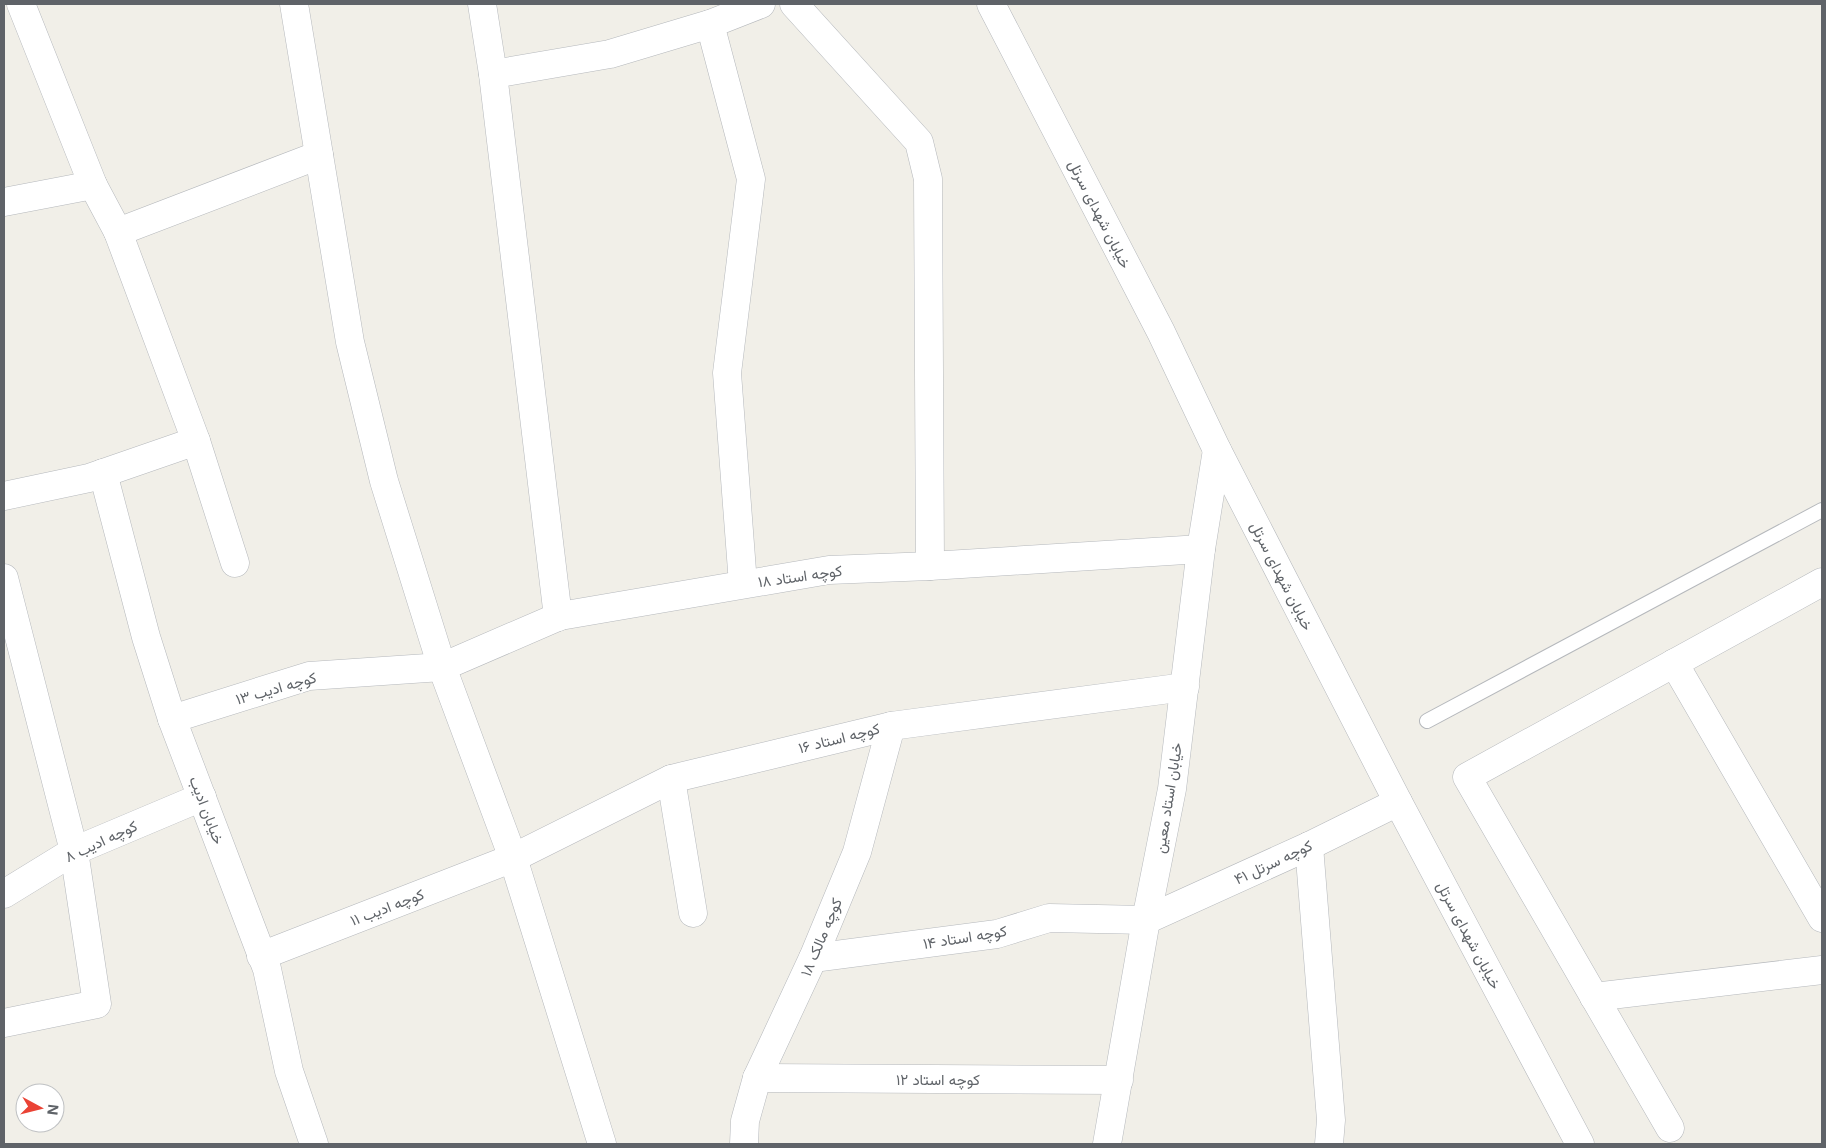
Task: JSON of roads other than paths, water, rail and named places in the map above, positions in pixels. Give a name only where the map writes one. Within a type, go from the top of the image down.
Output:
[{"type":"street","points":[[21,4],[93,186],[118,232],[196,441],[235,563]]},
{"type":"street","points":[[294,4],[318,155],[355,360],[384,481],[442,667],[513,858],[602,1144]]},
{"type":"street","points":[[482,4],[493,74],[558,617]]},
{"type":"street","points":[[493,74],[610,54],[710,24],[761,4]]},
{"type":"street","points":[[794,4],[919,142],[922,151],[928,179],[930,566]]},
{"type":"street","name":"خیابان شهدای سرتل","points":[[991,4],[1161,332],[1217,450],[1398,802],[1580,1144]]},
{"type":"street","points":[[710,24],[751,179],[727,373],[743,584]]},
{"type":"street","points":[[118,232],[318,155]]},
{"type":"street","points":[[4,202],[93,186]]},
{"type":"street","points":[[4,496],[103,474],[196,441]]},
{"type":"street","name":"خیابان استاد معین","points":[[1107,1144],[1146,920],[1172,790],[1201,548],[1217,450]]},
{"type":"street","name":"خیابان ادیب","points":[[103,474],[146,637],[172,719],[267,969],[289,1071],[314,1144]]},
{"type":"street","name":"کوچه استاد ۱۸","points":[[442,667],[558,617],[829,570],[930,566],[1201,548]]},
{"type":"street","points":[[1670,1128],[1467,777],[1822,582]]},
{"type":"street","points":[[4,1023],[97,1004],[74,851],[5,589]]},
{"type":"street","points":[[1674,663],[1822,918]]},
{"type":"street","name":"کوچه ادیب ۱۳","points":[[172,719],[309,676],[442,667]]},
{"type":"street","name":"کوچه استاد ۱۶","points":[[513,858],[671,779],[891,726],[1185,687]]},
{"type":"street","name":"کوچه مالک ۱۸","points":[[744,1144],[744,1121],[757,1078],[813,958],[857,852],[891,726]]},
{"type":"street","points":[[671,779],[693,913]]},
{"type":"street","name":"کوچه ادیب ۸","points":[[4,894],[74,851],[202,797]]},
{"type":"street","name":"کوچه سرتل ۴۱","points":[[1146,920],[1309,846],[1398,802]]},
{"type":"street","points":[[1309,846],[1331,1120],[1329,1144]]},
{"type":"street","name":"کوچه ادیب ۱۱","points":[[261,956],[513,858]]},
{"type":"street","name":"کوچه استاد ۱۴","points":[[813,958],[998,934],[1049,918],[1146,920]]},
{"type":"street","points":[[1594,996],[1822,970]]},
{"type":"street","name":"کوچه استاد ۱۲","points":[[757,1078],[1119,1080]]},
{"type":"lane","points":[[1427,721],[1822,510]]}]
